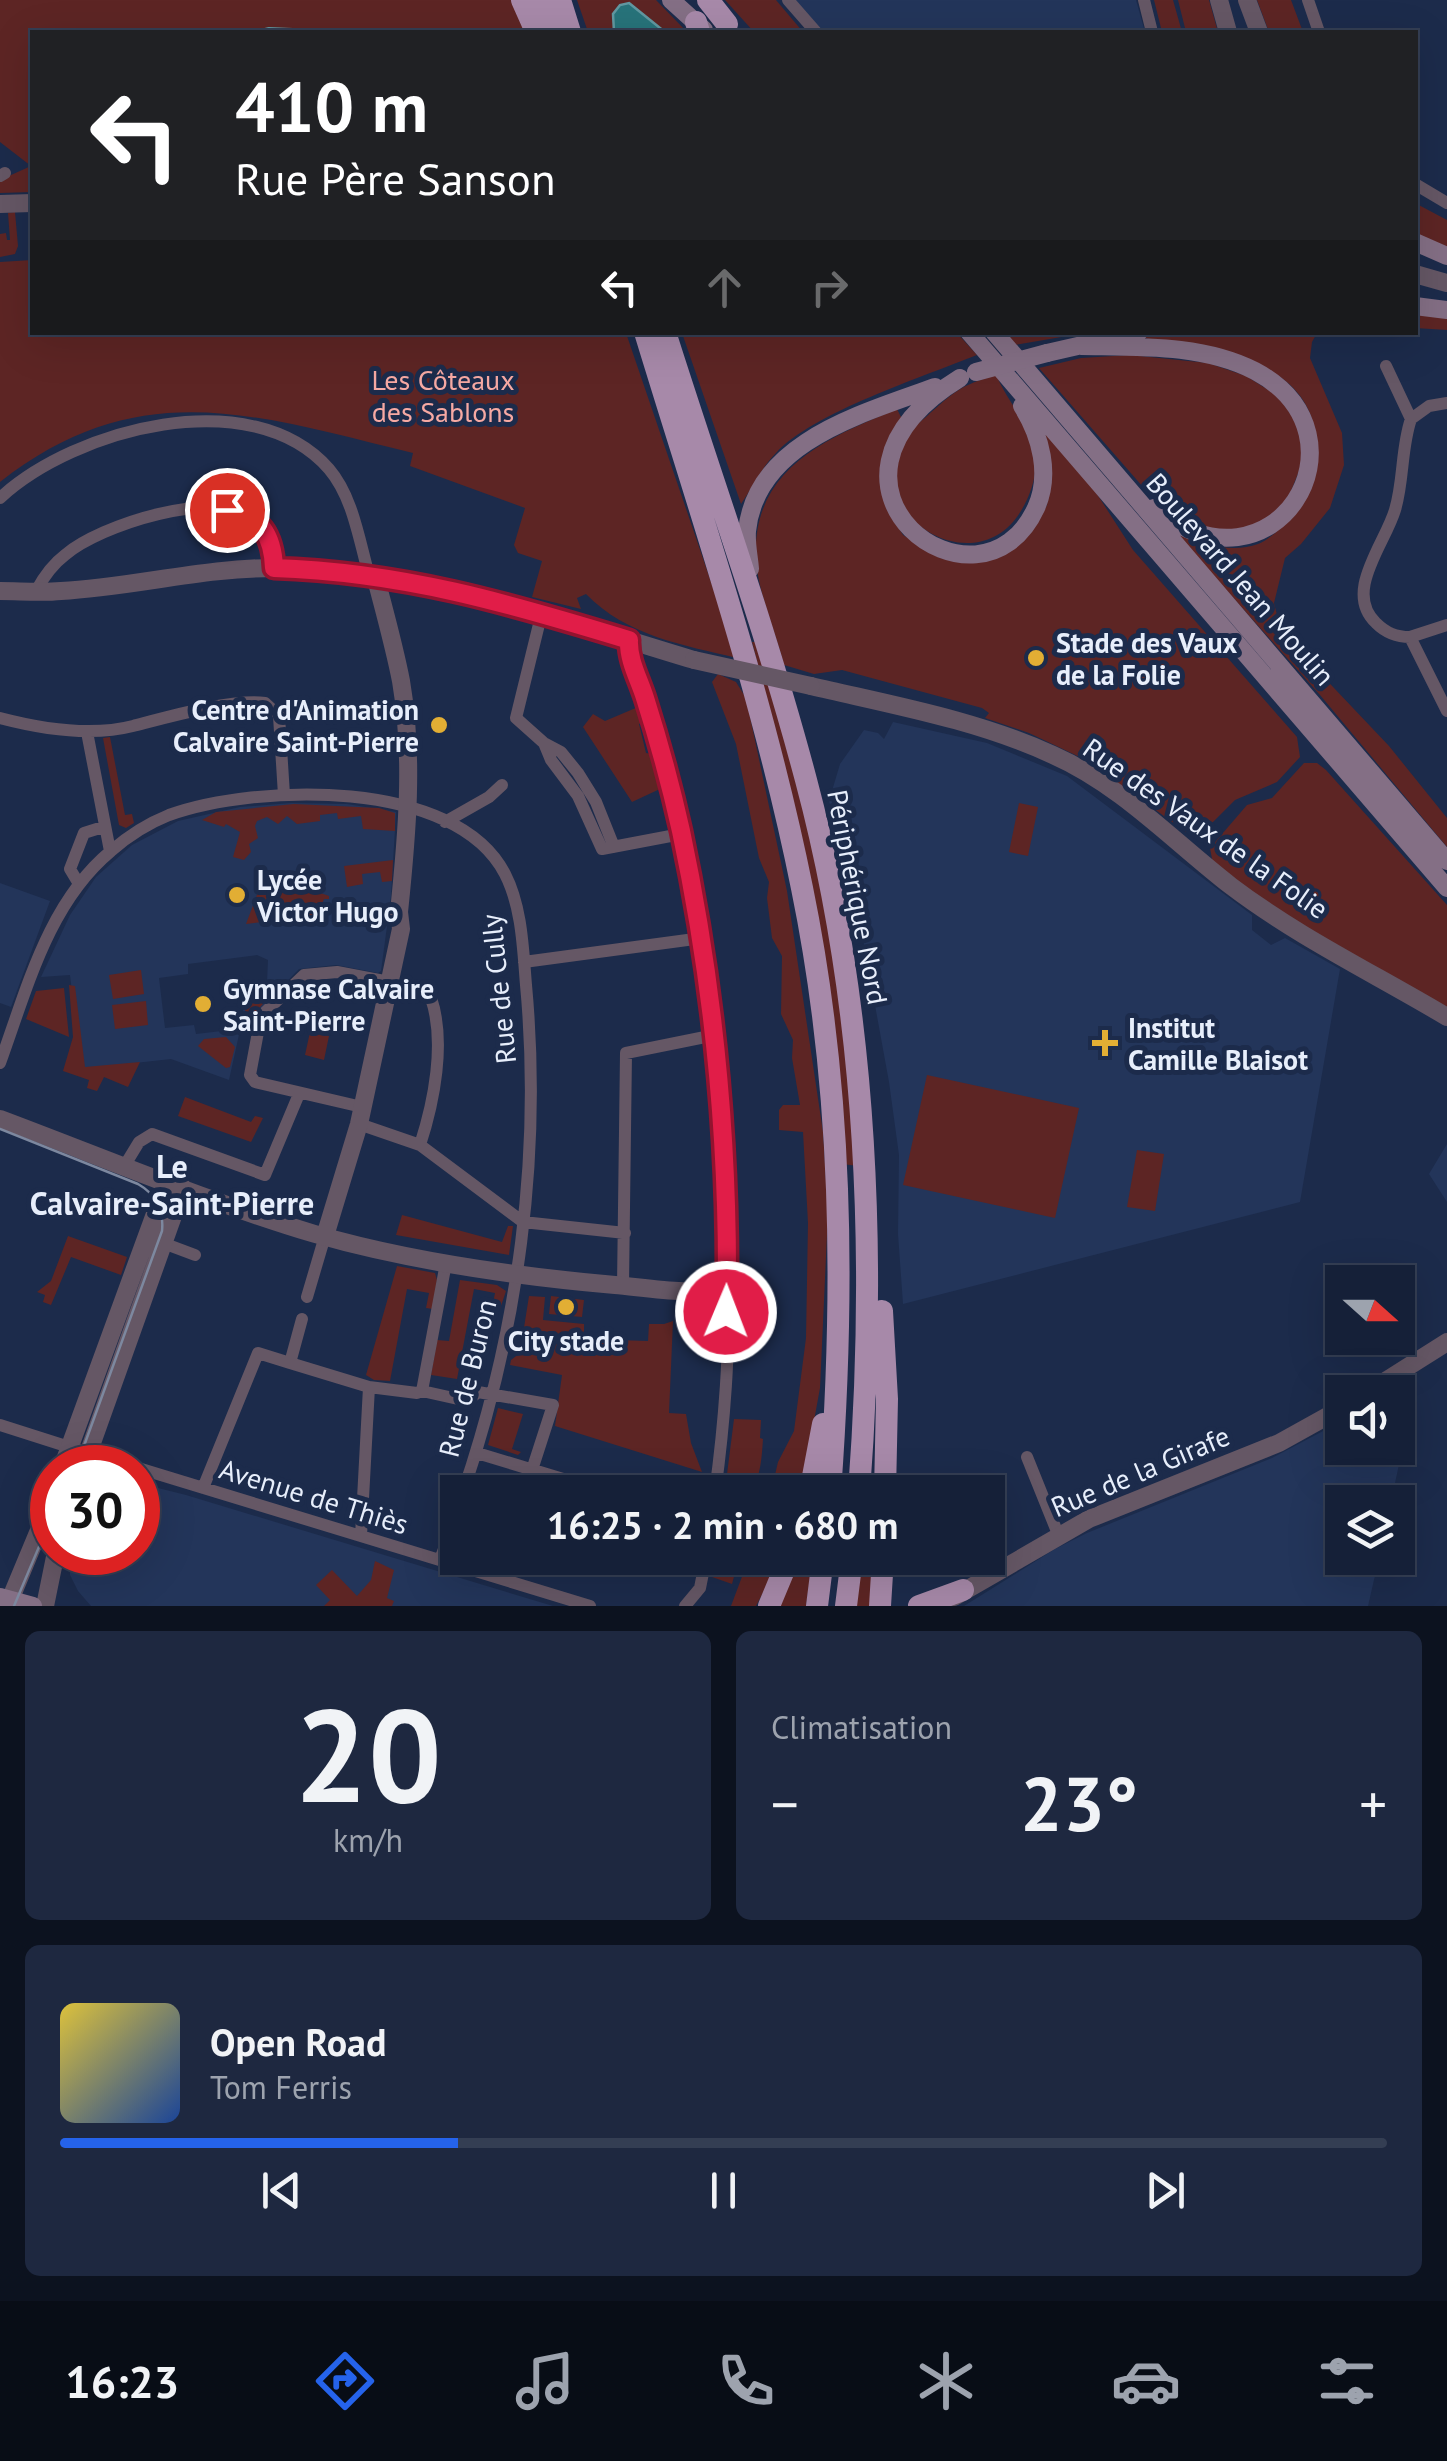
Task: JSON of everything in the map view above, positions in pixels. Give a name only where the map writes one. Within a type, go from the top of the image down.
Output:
[{"type":"highway","points":[[522,0],[538,30]]},
{"type":"highway","points":[[542,0],[551,30]]},
{"type":"highway","points":[[560,0],[569,30]]},
{"type":"highway","name":"Périphérique Nord","points":[[646,335],[753,690],[802,888],[820,996],[833,1107],[840,1222],[837,1402],[831,1475]]},
{"type":"highway","name":"Périphérique Nord","points":[[666,335],[806,780],[848,990],[864,1155],[869,1316],[860,1475]]},
{"type":"highway","points":[[864,1155],[875,1174],[887,1399],[885,1475]]},
{"type":"highway","points":[[813,1475],[840,1287]]},
{"type":"highway","points":[[769,1606],[782,1575]]},
{"type":"highway","points":[[817,1606],[821,1575]]},
{"type":"highway","points":[[846,1606],[850,1575]]},
{"type":"highway","points":[[919,1606],[963,1590]]},
{"type":"highway","points":[[881,1596],[906,1606]]},
{"type":"main road","points":[[671,0],[710,21]]},
{"type":"main road","points":[[1418,243],[1447,256]]},
{"type":"main road","points":[[1418,306],[1447,310]]},
{"type":"main road","points":[[972,335],[1447,888]]},
{"type":"main road","name":"Boulevard Jean Moulin","points":[[997,335],[1447,861]]},
{"type":"main road","points":[[753,610],[747,531],[759,492],[772,472],[799,448],[825,431],[968,375],[1127,335]]},
{"type":"main road","points":[[1081,346],[1203,354],[1241,366],[1278,386],[1301,414],[1308,437],[1308,473],[1299,495],[1282,517],[1238,538],[1221,539],[1184,529],[1121,481]]},
{"type":"main road","points":[[968,375],[926,402],[906,424],[893,450],[887,479],[900,520],[921,540],[947,552],[976,554],[1009,541],[1023,528],[1034,512],[1044,483],[1041,452],[1030,420],[992,359]]},
{"type":"main road","points":[[7,1601],[34,1606]]},
{"type":"street","points":[[788,0],[814,30]]},
{"type":"street","points":[[1144,0],[1152,30]]},
{"type":"street","points":[[1220,0],[1228,30]]},
{"type":"street","points":[[1247,0],[1258,30]]},
{"type":"street","points":[[1308,0],[1318,30]]},
{"type":"street","points":[[1418,186],[1447,202]]},
{"type":"street","points":[[0,204],[30,203]]},
{"type":"street","points":[[1418,275],[1447,283]]},
{"type":"street","points":[[1386,366],[1411,419],[1395,511],[1362,590],[1366,611],[1388,634],[1410,636],[1447,625]]},
{"type":"street","points":[[1411,419],[1429,406],[1447,404]]},
{"type":"street","points":[[0,498],[26,476],[54,460],[112,435],[184,423],[211,422],[267,430],[302,444],[341,484],[372,575],[400,680],[408,807],[401,929],[360,1115],[308,1298]]},
{"type":"street","points":[[36,591],[64,555],[91,538],[141,518],[187,510],[227,510],[254,518],[267,533],[274,568]]},
{"type":"street","name":"Rue des Vaux de la Folie","points":[[0,590],[60,592],[274,568],[372,575],[458,590],[694,660],[1005,736],[1055,756],[1113,790],[1232,887],[1284,923],[1447,1018]]},
{"type":"street","points":[[542,612],[516,718],[544,743],[561,752],[578,773],[596,802],[614,847],[682,834]]},
{"type":"street","points":[[1410,636],[1447,711]]},
{"type":"street","points":[[629,640],[631,659],[682,834],[715,1035],[726,1180],[727,1271],[721,1287],[726,1296],[726,1346],[716,1475]]},
{"type":"street","points":[[0,718],[86,732],[208,709],[265,703],[279,716],[284,795]]},
{"type":"street","points":[[86,732],[102,827],[110,851]]},
{"type":"street","points":[[444,822],[502,785]]},
{"type":"street","name":"Rue de Cully","points":[[0,1063],[50,932],[79,884],[110,851],[167,816],[233,800],[284,795],[366,798],[408,807],[444,822],[483,846],[506,875],[516,906],[524,962],[532,1113],[516,1274]]},
{"type":"street","points":[[79,884],[70,869],[76,847],[84,833],[102,827]]},
{"type":"street","points":[[524,962],[702,938]]},
{"type":"street","points":[[420,1145],[435,1072],[434,1010],[426,992],[390,974],[304,975],[261,1016],[250,1075],[255,1082],[360,1115],[420,1145],[523,1222],[625,1233]]},
{"type":"street","points":[[622,1286],[626,1053],[715,1035]]},
{"type":"street","points":[[126,1165],[139,1142],[152,1134],[265,1175],[300,1094]]},
{"type":"street","points":[[0,1119],[326,1236],[516,1274],[622,1286],[708,1290],[721,1287]]},
{"type":"street","points":[[91,1445],[163,1243],[175,1184]]},
{"type":"street","points":[[69,1445],[175,1184]]},
{"type":"street","points":[[163,1243],[196,1255]]},
{"type":"street","points":[[422,1391],[446,1263]]},
{"type":"street","name":"Rue de Buron","points":[[469,1475],[494,1392],[516,1274]]},
{"type":"street","points":[[290,1362],[302,1319]]},
{"type":"street","points":[[1395,1375],[1447,1342]]},
{"type":"street","points":[[203,1488],[258,1353],[369,1386],[468,1401]]},
{"type":"street","points":[[361,1536],[369,1386]]},
{"type":"street","points":[[468,1401],[478,1392],[494,1392],[552,1405],[532,1470]]},
{"type":"street","points":[[468,1401],[473,1413],[486,1419]]},
{"type":"street","name":"Rue de la Girafe","points":[[941,1606],[1058,1534],[1279,1443],[1325,1417]]},
{"type":"street","name":"Avenue de Thiès","points":[[0,1424],[62,1445]]},
{"type":"street","points":[[477,1452],[549,1475]]},
{"type":"street","points":[[1027,1457],[1058,1534]]},
{"type":"street","name":"Avenue de Thiès","points":[[160,1475],[440,1560]]},
{"type":"street","points":[[7,1601],[30,1553]]},
{"type":"street","points":[[46,1606],[53,1575]]},
{"type":"street","name":"Avenue de Thiès","points":[[489,1575],[590,1606]]},
{"type":"street","points":[[685,1606],[700,1588],[703,1575]]},
{"type":"shaded area","points":[[795,0],[1136,0],[1144,30],[821,30]]},
{"type":"shaded area","points":[[629,3],[663,30],[614,30],[613,14],[620,5]]},
{"type":"shaded area","name":"Institut Camille Blaisot","points":[[893,722],[987,743],[1067,776],[1252,915],[1252,930],[1271,945],[1285,938],[1340,969],[1300,1202],[903,1304],[898,1234],[899,1155],[889,1082],[852,879],[829,801],[840,764],[864,730],[878,733],[884,739]]},
{"type":"shaded area","name":"Lycée Victor Hugo","points":[[347,804],[396,812],[381,971],[336,965],[299,969],[240,1030],[229,1080],[171,1059],[81,1069],[70,975],[41,977],[70,915],[96,877],[132,845],[178,821],[240,807]],"holes":[[[257,955],[268,960],[267,982],[260,989],[254,988],[250,980],[240,981],[244,1019],[230,1021],[230,1030],[196,1034],[194,1025],[165,1028],[159,978],[188,974],[188,964]]]},
{"type":"shaded area","points":[[0,883],[50,901],[11,1007],[0,1003]]},
{"type":"shaded area","points":[[1447,1144],[1447,1202],[1429,1174]]},
{"type":"shaded area","points":[[1325,1430],[1325,1465],[1399,1465],[1395,1485],[1325,1485],[1325,1575],[1375,1575],[1368,1606],[964,1606],[1087,1533],[1272,1458]]},
{"type":"shaded area","points":[[160,1488],[553,1606],[91,1606],[70,1575],[160,1575]]},
{"type":"green space","points":[[0,0],[518,0],[530,30],[30,30],[30,165],[0,142]]},
{"type":"green space","points":[[577,0],[656,0],[685,30],[663,30],[613,14],[614,30],[587,30]]},
{"type":"green space","points":[[725,0],[776,0],[801,30],[752,30]]},
{"type":"green space","points":[[1154,0],[1173,0],[1181,30],[1162,30]]},
{"type":"green space","points":[[1178,0],[1209,0],[1217,30],[1186,30]]},
{"type":"green space","points":[[1257,0],[1291,0],[1302,30],[1268,30]]},
{"type":"green space","points":[[30,166],[30,192],[0,193],[0,180]]},
{"type":"green space","points":[[1418,205],[1447,220],[1447,250],[1418,236]]},
{"type":"green space","points":[[15,212],[18,246],[15,254],[0,257],[0,234],[6,233],[10,240],[8,213]]},
{"type":"green space","name":"Les Côteaux des Sablons","points":[[30,260],[30,335],[627,335],[737,658],[638,629],[619,620],[586,594],[577,598],[581,609],[532,597],[542,561],[518,553],[514,545],[525,508],[410,466],[413,453],[303,426],[201,412],[151,415],[102,426],[52,448],[0,482],[0,262]]},
{"type":"green space","points":[[1418,313],[1447,317],[1447,330],[1418,328]]},
{"type":"green space","points":[[683,335],[959,335],[977,355],[870,397],[815,424],[776,453],[741,504]]},
{"type":"green space","points":[[1006,335],[1073,335],[1015,345]]},
{"type":"green space","points":[[1316,335],[1310,358],[1342,433],[1344,465],[1330,508],[1285,558],[1274,603],[1280,627],[1389,746],[1447,818],[1447,847],[1320,695],[1176,534],[1206,544],[1237,548],[1262,542],[1282,527],[1301,502],[1315,462],[1313,422],[1305,404],[1292,387],[1259,365],[1226,354],[1140,337]]},
{"type":"green space","points":[[1130,355],[1208,363],[1246,376],[1278,396],[1299,426],[1305,456],[1285,506],[1260,527],[1228,533],[1193,527],[1143,487],[1039,368],[1081,358]]},
{"type":"green space","points":[[996,375],[1031,440],[1035,458],[1033,484],[1019,514],[999,534],[975,542],[951,541],[927,531],[908,514],[897,492],[894,466],[911,429],[958,390]]},
{"type":"green space","name":"Stade des Vaux de la Folie","points":[[897,409],[902,419],[882,471],[887,510],[903,535],[940,558],[984,561],[1029,535],[1047,505],[1051,474],[1043,427],[1086,477],[1133,550],[1297,737],[1300,757],[1277,782],[1235,800],[1196,839],[1086,760],[1029,733],[985,718],[989,713],[982,708],[842,670],[814,674],[784,665],[757,572],[758,529],[766,502],[779,480],[819,446]]},
{"type":"green space","points":[[752,642],[787,746],[823,887],[839,983],[858,1166],[842,1164],[769,708]]},
{"type":"green space","points":[[718,674],[736,682],[746,698],[787,891],[823,1132],[828,1213],[820,1388],[804,1475],[775,1475],[794,1431],[806,1338],[808,1223],[803,1132],[779,1130],[779,1110],[783,1105],[800,1105],[793,1040],[781,1014],[782,956],[772,938],[769,882],[759,858],[736,744],[712,682]]},
{"type":"green space","points":[[638,707],[644,721],[639,724],[646,753],[652,754],[662,788],[632,802],[583,727],[593,714],[605,721]]},
{"type":"green space","points":[[110,737],[125,815],[132,814],[134,823],[126,828],[119,825],[103,738]]},
{"type":"green space","points":[[1304,763],[1317,763],[1326,770],[1447,905],[1447,1012],[1253,895],[1213,864],[1210,848],[1247,805],[1272,798]]},
{"type":"green space","points":[[1019,803],[1038,807],[1028,856],[1009,852]]},
{"type":"green space","points":[[294,804],[379,808],[395,813],[395,831],[363,829],[361,816],[338,819],[337,813],[320,815],[320,821],[297,824],[287,816],[278,824],[267,817],[257,821],[258,838],[249,844],[251,852],[244,860],[233,857],[240,832],[226,824],[224,827],[202,820],[216,812]]},
{"type":"green space","points":[[393,860],[392,881],[382,882],[380,872],[362,874],[363,884],[347,887],[344,866]]},
{"type":"green space","points":[[278,878],[329,896],[322,904],[323,910],[330,909],[330,913],[246,924],[260,887],[272,885]]},
{"type":"green space","points":[[141,970],[144,994],[113,999],[109,975]]},
{"type":"green space","points":[[250,980],[256,988],[266,984],[278,988],[247,1021],[240,981]]},
{"type":"green space","points":[[69,985],[75,986],[85,1067],[140,1062],[128,1087],[104,1077],[97,1091],[87,1088],[89,1080],[63,1071],[73,1037]]},
{"type":"green space","points":[[64,988],[69,1037],[26,1019],[36,991]]},
{"type":"green space","points":[[146,1001],[148,1025],[115,1029],[112,1005]]},
{"type":"green space","points":[[310,1032],[329,1036],[324,1060],[305,1055]]},
{"type":"green space","points":[[226,1037],[235,1047],[230,1067],[226,1068],[198,1046],[204,1039]]},
{"type":"green space","points":[[927,1075],[1079,1108],[1055,1218],[903,1185]]},
{"type":"green space","points":[[185,1097],[251,1122],[255,1116],[263,1118],[251,1142],[178,1116]]},
{"type":"green space","points":[[1137,1150],[1164,1154],[1155,1211],[1127,1207]]},
{"type":"green space","points":[[402,1215],[502,1242],[508,1226],[513,1226],[509,1255],[396,1235]]},
{"type":"green space","points":[[68,1236],[127,1257],[121,1275],[71,1257],[51,1305],[43,1302],[45,1295],[37,1292],[51,1281]]},
{"type":"green space","points":[[397,1266],[435,1273],[433,1309],[426,1308],[429,1293],[407,1289],[390,1381],[374,1380],[366,1375]]},
{"type":"green space","points":[[460,1280],[497,1285],[506,1291],[500,1309],[492,1308],[495,1293],[474,1289],[457,1379],[431,1375],[437,1340],[449,1341]]},
{"type":"green space","points":[[529,1296],[545,1297],[543,1320],[584,1324],[584,1339],[648,1341],[649,1324],[673,1321],[669,1413],[686,1414],[702,1472],[555,1426],[562,1375],[510,1365],[520,1353]]},
{"type":"green space","name":"City stade","points":[[551,1296],[584,1300],[582,1317],[549,1314]]},
{"type":"green space","points":[[498,1408],[523,1414],[512,1449],[521,1452],[518,1455],[488,1445]]},
{"type":"green space","points":[[734,1419],[761,1420],[763,1439],[758,1475],[727,1475]]},
{"type":"green space","points":[[375,1561],[394,1570],[387,1598],[394,1601],[392,1606],[324,1606],[330,1600],[316,1585],[332,1570],[357,1596],[371,1580]]},
{"type":"green space","points":[[712,1575],[734,1575],[732,1584]]},
{"type":"green space","points":[[743,1575],[772,1575],[756,1606],[731,1606]]},
{"type":"green space","points":[[791,1575],[811,1575],[806,1606],[779,1606]]},
{"type":"green space","points":[[860,1575],[876,1575],[875,1606],[856,1606]]},
{"type":"waterway","points":[[265,30],[293,30]]},
{"type":"tram line","points":[[0,1129],[138,1184],[154,1198],[162,1216],[162,1231],[84,1445]]},
{"type":"tram line","points":[[14,1606],[30,1568]]},
{"type":"place","name":"Stade des Vaux de la Folie","points":[[1036,658]]},
{"type":"place","name":"Centre d'Animation Calvaire Saint-Pierre","points":[[439,725]]},
{"type":"place","name":"Lycée Victor Hugo","points":[[237,895]]},
{"type":"place","name":"Gymnase Calvaire Saint-Pierre","points":[[203,1004]]},
{"type":"place","name":"Institut Camille Blaisot","points":[[1105,1043]]},
{"type":"place","name":"City stade","points":[[566,1307]]},
{"type":"district","name":"Le Calvaire-Saint-Pierre","points":[[172,1184]]},
{"type":"route","points":[[227,510],[243,512],[263,527],[270,541],[274,568],[375,576],[458,590],[629,640],[631,659],[679,824],[710,988],[723,1117],[727,1271],[721,1287],[726,1296],[726,1312]]}]
